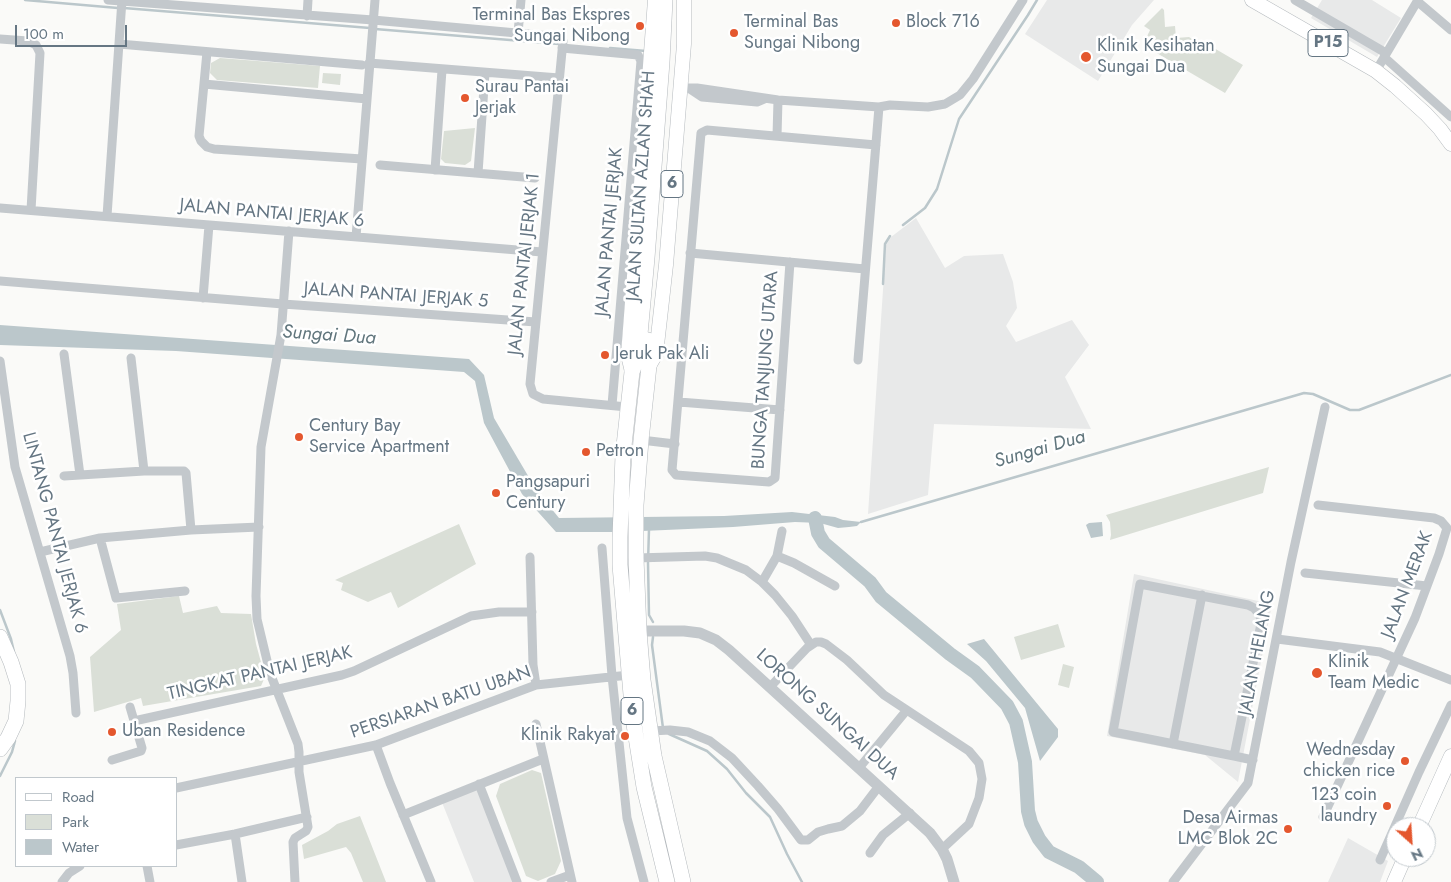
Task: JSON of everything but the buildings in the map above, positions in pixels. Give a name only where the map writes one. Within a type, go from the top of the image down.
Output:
[{"type":"highway","name":"JALAN SULTAN AZLAN SHAH","points":[[659,2],[662,62],[646,354],[649,366],[636,505],[636,537],[645,557],[639,631],[643,680],[660,730],[660,786],[683,882]]},
{"type":"highway","name":"JALAN SULTAN AZLAN SHAH","points":[[667,882],[650,810],[633,718],[620,565],[620,406],[638,356],[680,3]]},
{"type":"highway","points":[[0,637],[18,684],[16,720],[8,738],[0,749]]},
{"type":"main road","name":"P15","points":[[1252,0],[1376,71],[1426,114],[1451,144]]},
{"type":"main road","name":"JALAN SULTAN AZLAN SHAH","points":[[632,372],[628,355],[650,82],[659,2]]},
{"type":"main road","name":"JALAN SULTAN AZLAN SHAH","points":[[649,366],[656,354],[685,89],[684,44],[680,3]]},
{"type":"main road","points":[[1424,817],[1451,756]]},
{"type":"main road","points":[[1394,882],[1401,867]]},
{"type":"street","points":[[108,0],[122,4],[307,16],[373,24],[559,36],[563,45]]},
{"type":"street","points":[[307,16],[308,0]]},
{"type":"street","points":[[356,237],[366,99],[366,64],[375,0]]},
{"type":"street","points":[[518,33],[521,0]]},
{"type":"street","points":[[685,89],[697,88],[778,100],[879,107],[890,105],[928,107],[953,100],[973,80],[1023,0]]},
{"type":"street","points":[[1295,0],[1385,55],[1451,117]]},
{"type":"street","points":[[1376,71],[1418,1],[1451,30]]},
{"type":"street","points":[[107,216],[122,4]]},
{"type":"street","points":[[0,39],[28,41],[36,45],[40,53],[31,210]]},
{"type":"street","points":[[119,44],[559,78]]},
{"type":"street","name":"JALAN PANTAI JERJAK","points":[[563,45],[638,55],[641,61],[620,406]]},
{"type":"street","name":"JALAN PANTAI JERJAK 1","points":[[563,45],[530,384],[533,394],[543,399],[620,406]]},
{"type":"street","points":[[207,52],[199,136],[207,147],[362,159]]},
{"type":"street","points":[[435,170],[442,70]]},
{"type":"street","points":[[478,173],[485,73]]},
{"type":"street","points":[[204,84],[366,99]]},
{"type":"street","points":[[777,136],[778,100]]},
{"type":"street","points":[[858,360],[879,107]]},
{"type":"street","points":[[641,440],[675,444],[690,253],[702,132],[707,130],[876,145]]},
{"type":"street","points":[[380,165],[535,178]]},
{"type":"street","name":"JALAN PANTAI JERJAK 6","points":[[0,208],[542,252]]},
{"type":"street","points":[[203,298],[209,225]]},
{"type":"street","points":[[289,231],[281,335],[262,447],[256,596],[257,619],[275,689],[298,744],[300,780],[308,827],[306,831],[295,838],[294,842],[295,882]]},
{"type":"street","points":[[690,253],[865,269]]},
{"type":"street","name":"BUNGA TANJUNG UTARA","points":[[675,444],[672,470],[676,475],[769,482],[774,480],[790,262]]},
{"type":"street","name":"JALAN PANTAI JERJAK 5","points":[[0,281],[536,322]]},
{"type":"street","points":[[64,354],[80,475]]},
{"type":"street","points":[[131,358],[144,471]]},
{"type":"street","name":"LINTANG PANTAI JERJAK 6","points":[[0,361],[15,467],[72,664],[76,713]]},
{"type":"street","points":[[679,402],[780,410]]},
{"type":"street","name":"JALAN HELANG","points":[[1173,882],[1248,783],[1293,554],[1325,407]]},
{"type":"street","points":[[64,476],[144,471],[177,470],[186,472],[191,530]]},
{"type":"street","name":"JALAN MERAK","points":[[1318,505],[1434,518],[1441,521],[1447,528],[1427,586],[1397,658],[1324,818]]},
{"type":"street","points":[[40,552],[100,538],[191,530],[259,527]]},
{"type":"street","points":[[762,582],[777,556],[782,531]]},
{"type":"street","points":[[100,538],[116,598],[185,591]]},
{"type":"street","points":[[602,548],[612,676],[627,818],[644,882]]},
{"type":"street","points":[[645,557],[705,556],[717,558],[746,570],[775,595],[792,616],[811,645]]},
{"type":"street","points":[[777,556],[794,563],[835,586]]},
{"type":"street","points":[[530,557],[533,665],[536,685]]},
{"type":"street","points":[[1305,572],[1427,586]]},
{"type":"street","points":[[1234,756],[1262,620],[1258,611],[1248,605],[1140,584],[1112,732],[1253,760]]},
{"type":"street","points":[[1174,744],[1202,596]]},
{"type":"street","name":"TINGKAT PANTAI JERJAK","points":[[134,721],[354,671],[471,616],[499,612],[532,612]]},
{"type":"street","name":"LORONG SUNGAI DUA","points":[[639,631],[700,633],[716,640],[729,650],[930,833],[948,859],[954,882]]},
{"type":"street","points":[[1277,639],[1374,651],[1397,658],[1451,680]]},
{"type":"street","points":[[770,687],[811,645],[821,642],[847,660],[884,695],[969,751],[979,763],[982,779],[979,798],[969,824],[942,849]]},
{"type":"street","name":"PERSIARAN BATU UBAN","points":[[178,788],[376,745],[536,685],[629,675]]},
{"type":"street","points":[[1380,860],[1451,705]]},
{"type":"street","points":[[112,760],[141,751],[142,748],[130,707]]},
{"type":"street","points":[[859,768],[906,711]]},
{"type":"street","points":[[536,724],[571,878],[551,882]]},
{"type":"street","points":[[660,730],[688,732],[710,741],[732,758],[778,809],[801,840],[808,840],[818,832],[828,828],[842,826],[860,810],[879,786]]},
{"type":"street","points":[[376,745],[431,882]]},
{"type":"street","points":[[403,815],[543,759]]},
{"type":"street","points":[[479,784],[518,882]]},
{"type":"street","points":[[870,853],[883,835],[910,813]]},
{"type":"street","points":[[178,845],[235,834],[307,817]]},
{"type":"street","points":[[235,834],[242,882]]},
{"type":"street","points":[[62,882],[69,872],[78,867]]},
{"type":"street","points":[[147,867],[150,882]]},
{"type":"shaded area","name":"Klinik Kesihatan Sungai Dua","points":[[1047,0],[1154,0],[1132,25],[1098,81],[1025,34]]},
{"type":"shaded area","points":[[1322,0],[1372,0],[1401,18],[1377,57],[1311,18]]},
{"type":"shaded area","points":[[916,218],[945,268],[964,256],[1003,254],[1013,282],[1017,308],[1006,326],[1016,342],[1072,320],[1089,345],[1065,377],[1091,429],[934,424],[928,495],[868,514],[886,245],[891,237]]},
{"type":"shaded area","points":[[1134,574],[1272,604],[1238,782],[1205,755],[1107,736]]},
{"type":"shaded area","points":[[479,784],[517,882],[474,882],[441,800]]},
{"type":"shaded area","points":[[1348,838],[1386,860],[1386,866],[1380,882],[1328,882]]},
{"type":"green space","points":[[1162,8],[1164,10],[1165,27],[1175,26],[1176,38],[1189,37],[1205,47],[1207,44],[1243,65],[1225,93],[1143,45],[1150,30],[1144,26]]},
{"type":"green space","points":[[220,58],[320,66],[318,88],[217,80],[210,73],[211,63]]},
{"type":"green space","points":[[323,73],[341,74],[340,85],[322,83]]},
{"type":"green space","points":[[475,128],[471,161],[465,165],[445,163],[441,159],[444,131]]},
{"type":"green space","points":[[1269,467],[1263,493],[1110,540],[1110,522],[1106,515]]},
{"type":"green space","points":[[459,524],[476,564],[398,608],[391,592],[368,602],[341,590],[343,583],[335,580]]},
{"type":"green space","points":[[179,596],[183,613],[217,606],[221,613],[251,614],[256,644],[265,677],[261,686],[143,706],[141,698],[94,712],[90,657],[121,630],[117,604]]},
{"type":"green space","points":[[1058,624],[1065,647],[1021,660],[1014,637]]},
{"type":"green space","points":[[1063,664],[1074,667],[1069,688],[1058,685]]},
{"type":"green space","points":[[532,770],[541,773],[561,861],[555,874],[538,881],[526,876],[496,796],[500,784]]},
{"type":"green space","points":[[360,816],[386,882],[363,882],[351,853],[346,847],[304,859],[302,845],[337,824]]},
{"type":"water","points":[[0,325],[469,359],[484,375],[494,418],[537,491],[559,518],[724,516],[792,512],[861,522],[857,526],[838,528],[820,523],[795,522],[620,532],[556,532],[522,494],[484,423],[475,381],[464,372],[176,351],[0,345]]},
{"type":"water","points":[[1102,522],[1103,536],[1091,538],[1086,525]]},
{"type":"water","points":[[984,639],[1058,729],[1058,737],[1040,761],[1025,708],[986,661],[967,644]]},
{"type":"waterway","points":[[25,0],[118,8]]},
{"type":"waterway","points":[[903,225],[925,208],[937,189],[959,119],[1037,0]]},
{"type":"waterway","points":[[124,8],[370,28]]},
{"type":"waterway","points":[[375,29],[559,44]]},
{"type":"waterway","points":[[610,48],[646,51]]},
{"type":"waterway","points":[[883,284],[885,244],[890,236]]},
{"type":"waterway","name":"Sungai Dua","points":[[861,522],[1304,393],[1313,394],[1350,410],[1359,410],[1451,375]]},
{"type":"waterway","points":[[815,518],[818,533],[824,543],[870,582],[881,597],[950,654],[975,672],[1007,705],[1016,722],[1025,762],[1028,811],[1031,823],[1039,839],[1049,852],[1079,867],[1097,882]]},
{"type":"waterway","points":[[649,529],[649,615],[653,622]]},
{"type":"waterway","points":[[0,610],[14,652]]},
{"type":"waterway","points":[[653,637],[652,645],[663,728]]},
{"type":"waterway","points":[[669,734],[707,751],[727,769],[746,793],[770,817],[802,882]]},
{"type":"waterway","points":[[0,776],[12,752],[15,741]]},
{"type":"place","name":"Block 716","points":[[896,23]]},
{"type":"place","name":"Terminal Bas Ekspres Sungai Nibong","points":[[640,26]]},
{"type":"place","name":"Terminal Bas Sungai Nibong","points":[[734,33]]},
{"type":"place","name":"Klinik Kesihatan Sungai Dua","points":[[1086,57]]},
{"type":"place","name":"Surau Pantai Jerjak","points":[[465,98]]},
{"type":"place","name":"Jeruk Pak Ali","points":[[605,355]]},
{"type":"place","name":"Century Bay Service Apartment","points":[[299,437]]},
{"type":"place","name":"Petron","points":[[586,452]]},
{"type":"place","name":"Pangsapuri Century","points":[[496,493]]},
{"type":"place","name":"Klinik Team Medic","points":[[1317,673]]},
{"type":"place","name":"Uban Residence","points":[[112,732]]},
{"type":"place","name":"Klinik Rakyat","points":[[625,736]]},
{"type":"place","name":"Wednesday chicken rice","points":[[1405,761]]},
{"type":"place","name":"123 coin laundry","points":[[1387,806]]},
{"type":"place","name":"Desa Airmas LMC Blok 2C","points":[[1288,829]]}]
